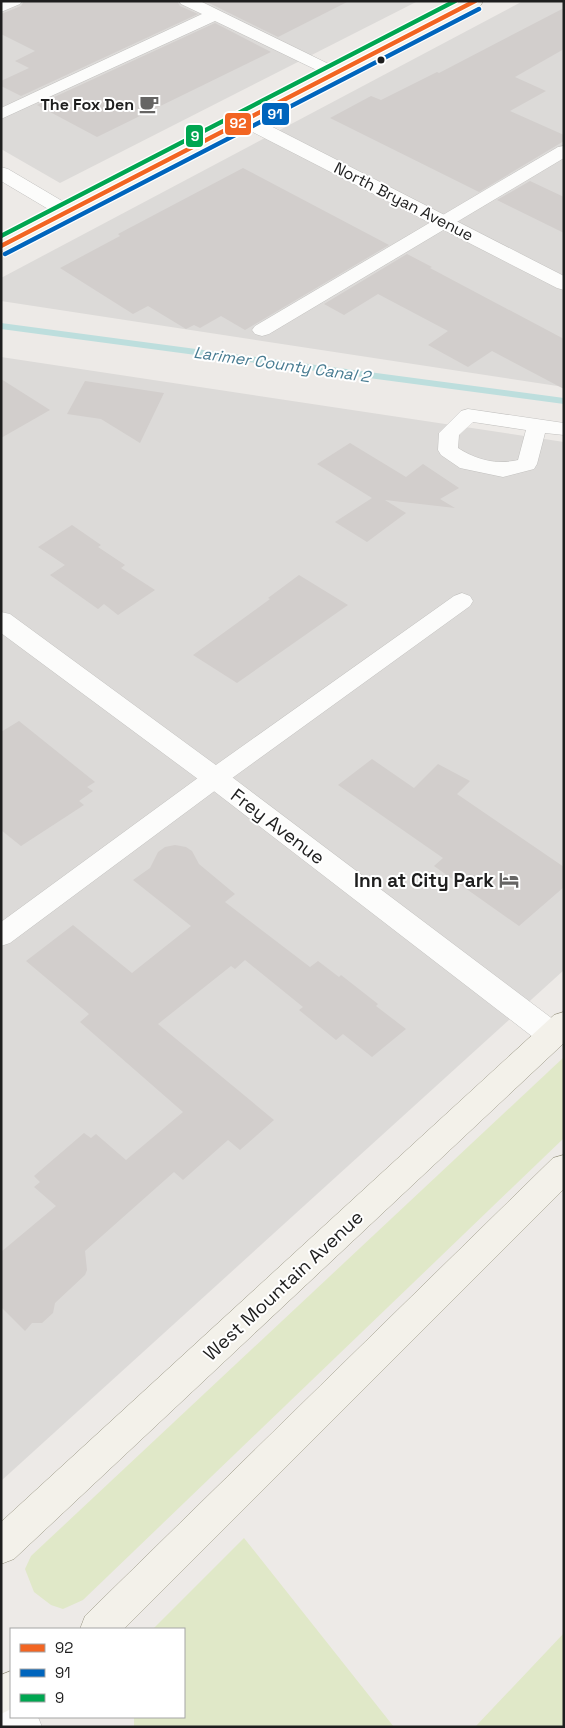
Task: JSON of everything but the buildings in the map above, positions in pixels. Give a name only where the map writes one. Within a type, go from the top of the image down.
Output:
[{"type":"street","points":[[1,246],[475,1]]},
{"type":"street","name":"North Bryan Avenue","points":[[244,120],[564,284]]},
{"type":"street","points":[[1,173],[67,212]]},
{"type":"street","name":"Frey Avenue","points":[[1,620],[558,1030]]},
{"type":"street","name":"West Mountain Avenue","points":[[1,1546],[558,1030]]},
{"type":"street","points":[[99,1628],[564,1168]]},
{"type":"lane","points":[[1,7],[14,1]]},
{"type":"lane","points":[[187,1],[335,73]]},
{"type":"lane","points":[[1,114],[214,15]]},
{"type":"lane","points":[[262,330],[564,151]]},
{"type":"lane","points":[[537,425],[564,429]]},
{"type":"lane","points":[[1,936],[215,778],[462,600]]},
{"type":"lane","points":[[14,1718],[25,1727]]},
{"type":"shaded area","points":[[1,1],[418,1],[60,183],[1,149]]},
{"type":"shaded area","points":[[523,1],[564,1],[564,387],[1,301],[1,278]]},
{"type":"shaded area","points":[[1,357],[564,442],[564,970],[1,1481]]},
{"type":"green space","points":[[564,1057],[564,1138],[83,1600],[63,1609],[51,1605],[34,1592],[25,1569],[31,1556]]},
{"type":"green space","points":[[244,1538],[394,1727],[134,1727],[134,1718],[185,1718],[185,1628],[154,1628]]},
{"type":"green space","points":[[564,1633],[564,1727],[475,1727]]},
{"type":"waterway","name":"Larimer County Canal 2","points":[[1,326],[564,401]]},
{"type":"transit line","name":"9","points":[[1,236],[455,1]]},
{"type":"transit line","name":"92","points":[[1,246],[475,1]]},
{"type":"transit line","name":"91","points":[[5,254],[479,9]]},
{"type":"place","name":"The Fox Den","points":[[149,104]]},
{"type":"place","name":"Inn at City Park","points":[[509,880]]}]
